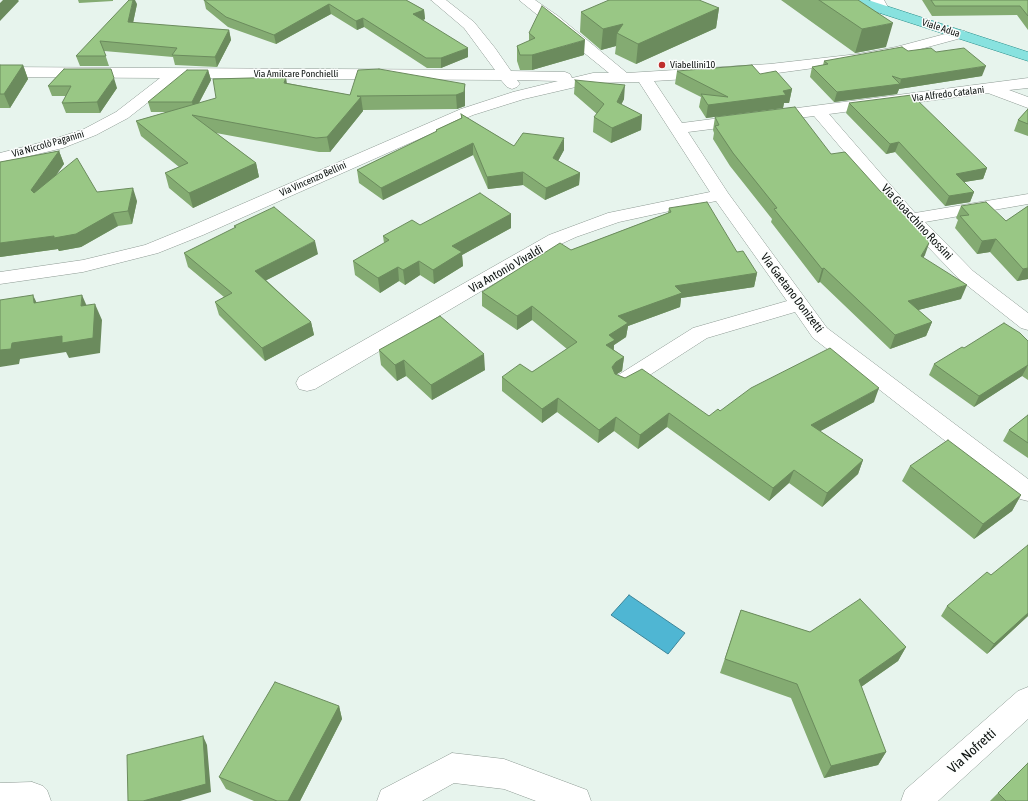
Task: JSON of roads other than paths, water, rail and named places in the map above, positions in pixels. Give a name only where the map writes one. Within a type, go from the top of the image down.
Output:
[{"type":"main road","name":"Viale Adua","points":[[854,0],[880,4],[960,34],[1028,57]]},
{"type":"street","points":[[438,0],[469,25],[490,50],[519,96]]},
{"type":"street","points":[[526,0],[634,77]]},
{"type":"street","name":"Via Vincenzo Bellini","points":[[0,278],[83,266],[151,249],[196,231],[467,112],[519,96],[593,78],[770,69],[858,58],[897,51],[960,34]]},
{"type":"street","name":"Via Amilcare Ponchielli","points":[[0,72],[506,75],[593,78]]},
{"type":"street","name":"Via Niccolò Paganini","points":[[0,158],[57,144],[90,132],[122,115],[174,74]]},
{"type":"street","name":"Via Gaetano Donizetti","points":[[634,77],[677,129],[721,195],[820,333],[1028,492]]},
{"type":"street","name":"Via Alfredo Catalani","points":[[677,129],[1028,83]]},
{"type":"street","points":[[991,89],[1028,103]]},
{"type":"street","name":"Via Gioacchino Rossini","points":[[817,110],[911,219],[966,275],[1028,323]]},
{"type":"street","name":"Via Antonio Vivaldi","points":[[307,383],[556,239],[586,226],[614,217],[721,195]]},
{"type":"street","points":[[911,219],[1028,199]]},
{"type":"street","points":[[623,382],[700,334],[799,304]]},
{"type":"street","name":"Via Nofretti","points":[[916,801],[1028,700]]},
{"type":"street","points":[[392,801],[452,768],[504,774],[576,801]]},
{"type":"street","points":[[0,798],[32,797],[36,801]]},
{"type":"water","points":[[629,595],[685,633],[668,654],[611,615]]},
{"type":"place","name":"Viabellini10","points":[[662,65]]}]
